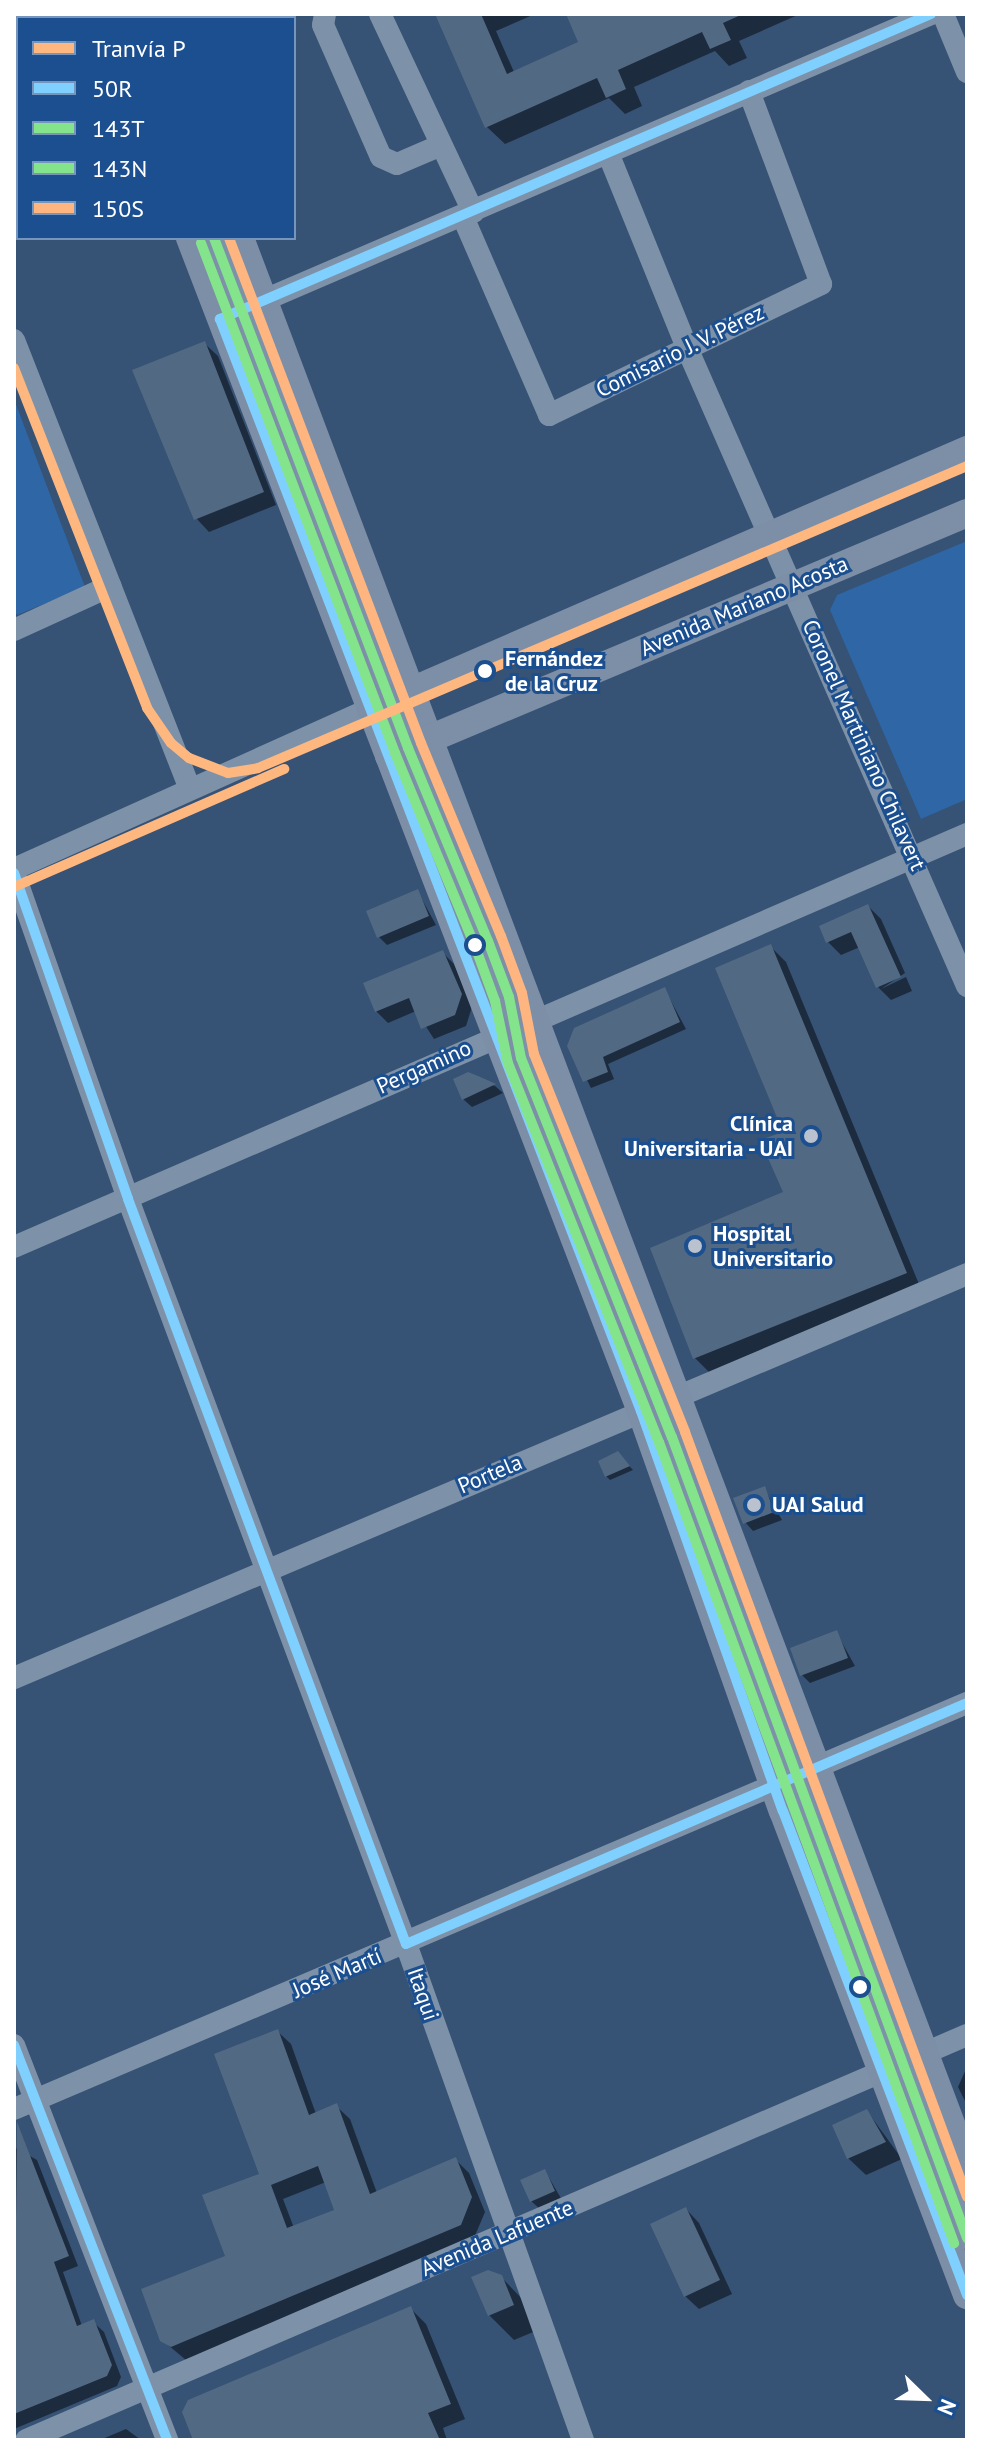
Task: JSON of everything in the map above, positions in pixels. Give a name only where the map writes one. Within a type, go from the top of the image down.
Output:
[{"type":"main road","points":[[191,240],[240,310],[659,1403],[902,2062],[967,2166]]},
{"type":"main road","points":[[240,240],[240,310],[659,1403],[902,2062],[910,2146],[967,2295]]},
{"type":"main road","points":[[391,700],[967,450]]},
{"type":"main road","name":"Avenida Mariano Acosta","points":[[409,748],[967,513]]},
{"type":"street","points":[[325,14],[323,25],[381,157],[397,164],[439,146]]},
{"type":"street","points":[[380,14],[468,214]]},
{"type":"street","points":[[215,240],[240,310],[931,14]]},
{"type":"street","points":[[943,14],[967,72]]},
{"type":"street","name":"Comisario J. V. Pérez","points":[[468,214],[549,415],[821,284],[749,91]]},
{"type":"street","name":"Coronel Martiniano Chilavert","points":[[608,153],[687,348],[913,855],[967,986]]},
{"type":"street","points":[[14,340],[190,789]]},
{"type":"street","points":[[14,630],[110,586]]},
{"type":"street","points":[[14,871],[391,700]]},
{"type":"street","name":"Pergamino","points":[[14,1247],[515,1027],[967,834]]},
{"type":"street","name":"Itaqui","points":[[14,871],[128,1199],[406,1944],[583,2440]]},
{"type":"street","name":"Portela","points":[[14,1678],[967,1274]]},
{"type":"street","name":"José Martí","points":[[14,2109],[967,1703]]},
{"type":"street","name":"Avenida Lafuente","points":[[26,2440],[967,2035]]},
{"type":"street","points":[[14,2045],[167,2440]]},
{"type":"street","points":[[902,2062],[967,2238]]},
{"type":"street","points":[[910,2146],[913,2096]]},
{"type":"shaded area","points":[[14,399],[85,587],[17,615],[14,609]]},
{"type":"shaded area","points":[[967,541],[967,799],[921,819],[830,610],[837,595]]},
{"type":"building","points":[[435,14],[481,14],[507,74],[578,42],[566,14],[743,14],[723,23],[731,40],[710,49],[702,32],[618,70],[626,89],[606,98],[597,78],[485,128]]},
{"type":"building","points":[[205,341],[264,492],[194,520],[132,370]]},
{"type":"building","points":[[418,889],[429,916],[377,938],[366,911]]},
{"type":"building","points":[[868,904],[901,977],[876,988],[851,932],[826,943],[819,926]]},
{"type":"building","name":"Clínica Universitaria - UAI","points":[[771,944],[907,1273],[693,1359],[650,1248],[783,1192],[760,1140],[783,1132],[715,968]]},
{"type":"building","points":[[443,950],[462,994],[455,1015],[421,1029],[409,998],[375,1012],[363,983]]},
{"type":"building","points":[[665,987],[680,1022],[603,1057],[608,1072],[583,1082],[567,1046],[574,1028]]},
{"type":"building","points":[[468,1072],[496,1084],[462,1100],[453,1079]]},
{"type":"building","points":[[618,1451],[630,1466],[605,1477],[598,1461]]},
{"type":"building","name":"UAI Salud","points":[[765,1486],[774,1512],[743,1524],[733,1498]]},
{"type":"building","points":[[837,1630],[848,1658],[800,1676],[790,1648]]},
{"type":"building","points":[[278,2029],[309,2115],[337,2103],[370,2194],[456,2157],[472,2197],[461,2225],[171,2347],[160,2341],[141,2289],[225,2256],[202,2195],[259,2174],[214,2054]],"holes":[[[318,2166],[334,2210],[287,2228],[271,2185]]]},
{"type":"building","points":[[867,2109],[886,2142],[847,2159],[832,2125]]},
{"type":"building","points":[[17,2122],[69,2256],[54,2262],[77,2326],[94,2319],[112,2365],[107,2376],[14,2414]]},
{"type":"building","points":[[545,2169],[555,2191],[530,2202],[520,2180]]},
{"type":"building","points":[[686,2207],[720,2280],[684,2297],[650,2224]]},
{"type":"building","points":[[488,2270],[502,2275],[514,2305],[488,2316],[471,2277]]},
{"type":"building","points":[[411,2306],[451,2404],[428,2413],[440,2440],[193,2440],[182,2412],[188,2400]]},
{"type":"tram line","name":"P","points":[[14,368],[147,708],[171,743],[189,758],[228,773],[258,768],[967,466]]},
{"type":"tram line","name":"P","points":[[14,887],[284,769]]},
{"type":"transit line","name":"50R","points":[[931,14],[220,319],[641,1411],[783,1811],[967,2295]]},
{"type":"transit line","name":"143T","points":[[215,240],[408,748],[488,941],[509,997],[521,1058],[672,1437],[967,2238]]},
{"type":"transit line","name":"150S","points":[[230,240],[421,743],[501,936],[522,993],[534,1054],[685,1432],[967,2197]]},
{"type":"transit line","name":"143N","points":[[201,243],[395,753],[475,946],[495,1001],[508,1063],[659,1442],[954,2243]]},
{"type":"transit line","name":"50R","points":[[14,873],[128,1199],[406,1944],[967,1703]]},
{"type":"transit line","name":"50R","points":[[14,2045],[167,2440]]},
{"type":"place","name":"Fernández de la Cruz","points":[[485,671]]},
{"type":"place","name":"Clínica Universitaria - UAI","points":[[811,1136]]},
{"type":"place","name":"Hospital Universitario","points":[[695,1246]]},
{"type":"place","name":"UAI Salud","points":[[754,1505]]}]
